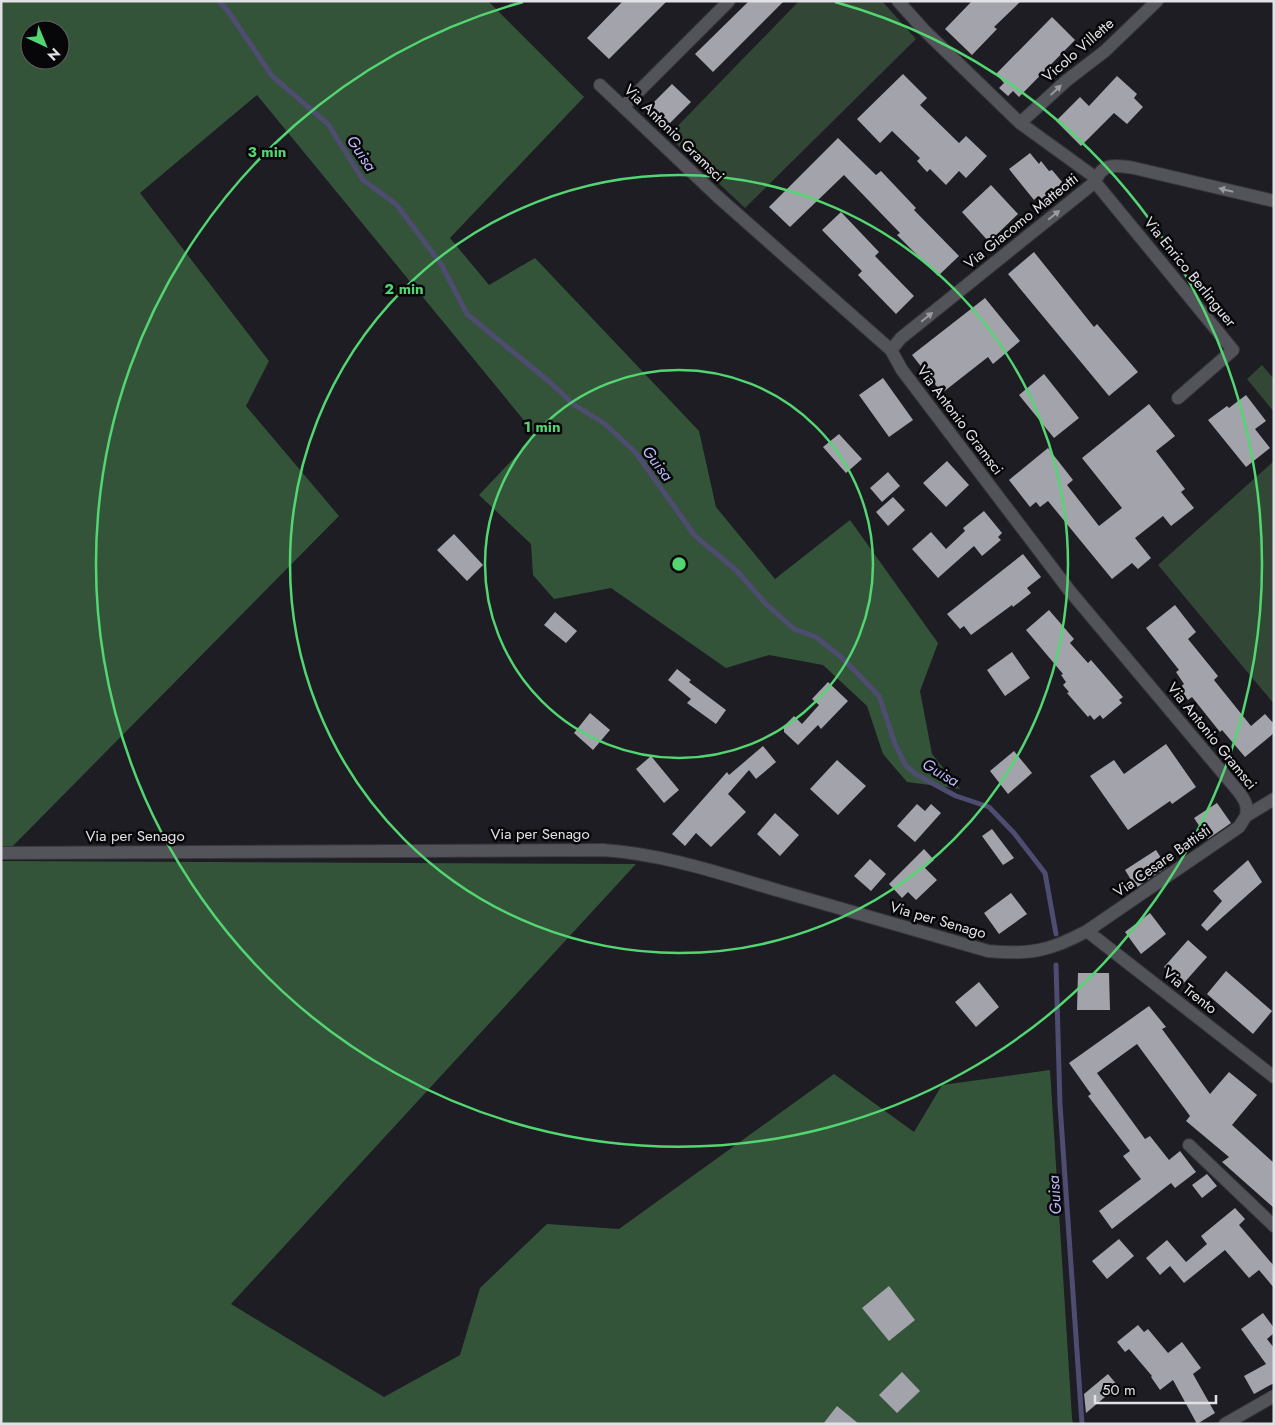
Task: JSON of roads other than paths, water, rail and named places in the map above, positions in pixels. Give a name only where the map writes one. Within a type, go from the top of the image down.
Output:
[{"type":"street","points":[[623,107],[729,1]]},
{"type":"street","name":"Via Enrico Berlinguer","points":[[898,1],[924,30],[1020,123],[1096,180],[1233,350],[1178,398]]},
{"type":"street","name":"Vicolo Villette","points":[[1020,123],[1066,81],[1105,51],[1157,1]]},
{"type":"street","name":"Via Antonio Gramsci","points":[[600,84],[716,196],[891,350],[902,370],[1070,590],[1245,800],[1246,816]]},
{"type":"street","name":"Via Giacomo Matteotti","points":[[891,350],[901,338],[1096,180],[1099,173],[1106,167],[1122,166],[1274,201]]},
{"type":"street","name":"Via Cesare Battisti","points":[[1063,944],[1087,931],[1226,836],[1239,827],[1246,816],[1274,799]]},
{"type":"street","name":"Via per Senago","points":[[1,852],[594,850],[633,852],[708,870],[988,951],[1014,953],[1041,950],[1063,944]]},
{"type":"street","name":"Via Trento","points":[[1087,931],[1274,1077]]},
{"type":"street","points":[[1189,1145],[1274,1226]]},
{"type":"street","points":[[1225,1424],[1274,1396]]},
{"type":"waterway","name":"Guisa","points":[[219,1],[228,11],[272,76],[328,124],[363,180],[396,204],[441,264],[467,314],[552,384],[573,404],[605,424],[636,453],[695,536],[736,570],[766,604],[794,629],[816,637],[857,673],[879,696],[895,744],[906,766],[917,775],[956,796],[989,807],[1014,833],[1045,873],[1056,934]]},
{"type":"waterway","name":"Guisa","points":[[1056,965],[1060,1105],[1082,1424]]}]
